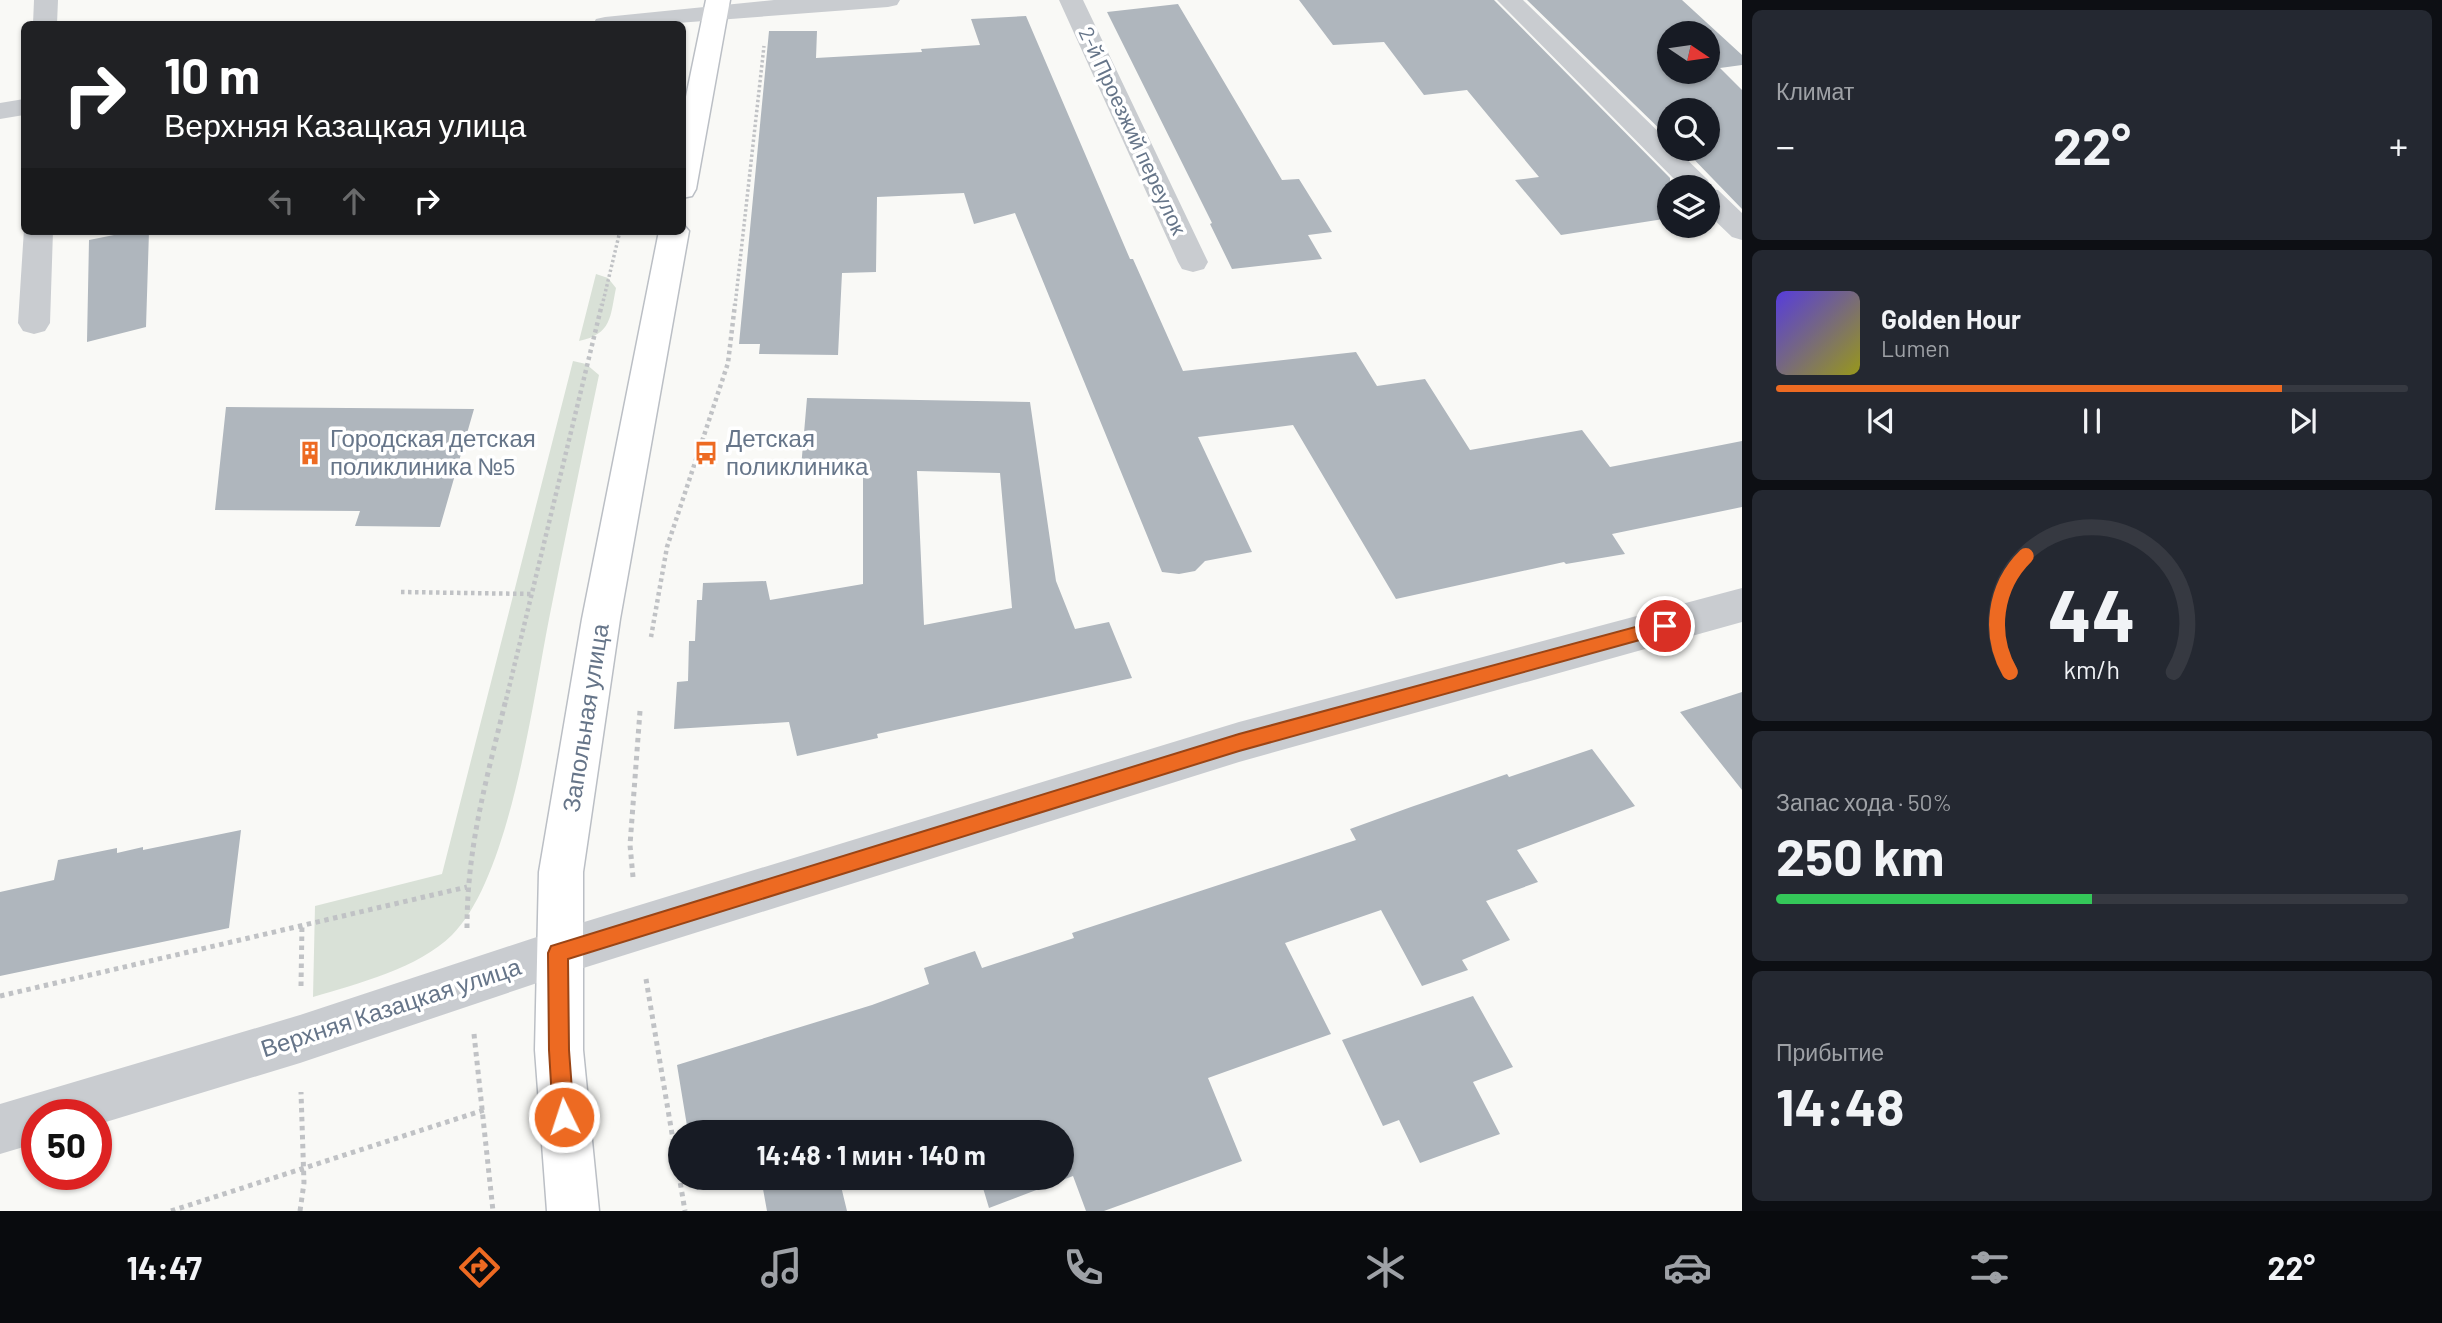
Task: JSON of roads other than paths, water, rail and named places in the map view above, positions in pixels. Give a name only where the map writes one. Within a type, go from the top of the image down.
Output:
[{"type":"main road","points":[[686,168],[717,5]]},
{"type":"main road","name":"Запольная улица","points":[[573,1211],[559,1050],[561,872],[601,619],[673,235]]},
{"type":"street","points":[[46,0],[46,21]]},
{"type":"street","points":[[622,21],[717,5],[768,7],[888,0]]},
{"type":"street","name":"2-й Проезжий переулок","points":[[1071,0],[1193,262]]},
{"type":"street","points":[[1509,0],[1686,175]]},
{"type":"street","points":[[0,111],[21,108]]},
{"type":"street","points":[[1720,209],[1742,230]]},
{"type":"street","points":[[34,323],[38,235]]},
{"type":"street","name":"Верхняя Казацкая улица","points":[[101,1099],[300,1040],[558,953],[1239,743],[1742,605]]},
{"type":"street","points":[[0,1129],[21,1123]]},
{"type":"place","name":"Городская детская поликлиника №5","points":[[310,453]]},
{"type":"place","name":"Детская поликлиника","points":[[706,453]]}]
